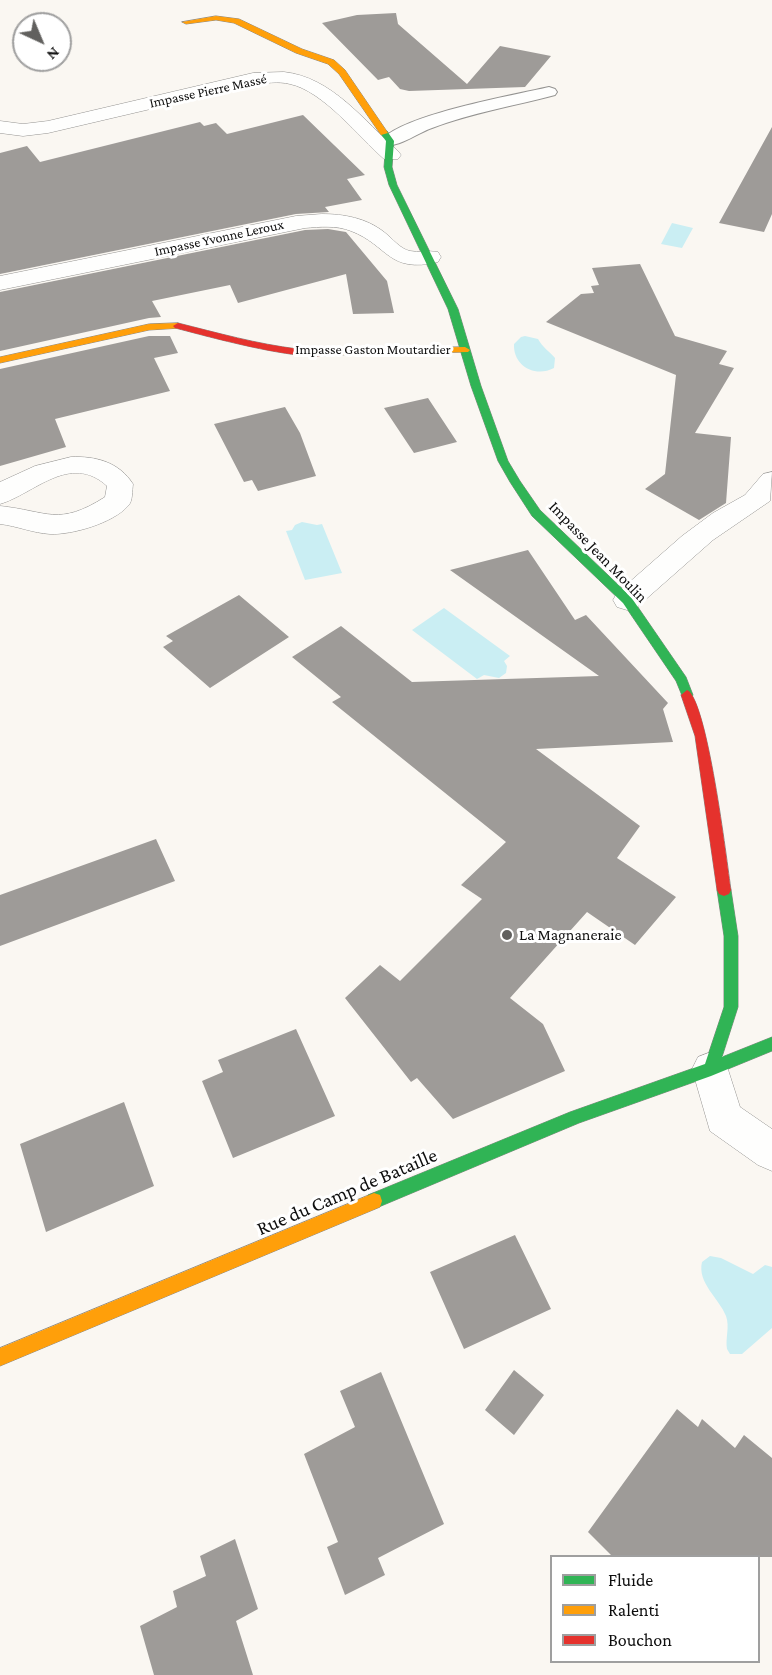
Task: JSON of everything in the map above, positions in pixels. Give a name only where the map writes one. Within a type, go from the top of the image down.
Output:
[{"type":"street","points":[[186,22],[216,18],[236,21],[300,51],[331,62],[342,72],[390,148]]},
{"type":"street","name":"Impasse Pierre Massé","points":[[0,127],[23,130],[48,127],[253,79],[277,76],[297,79],[316,87],[390,148]]},
{"type":"street","name":"Impasse Jean Moulin","points":[[390,148],[388,167],[393,185],[430,257],[453,309],[503,461],[536,513],[627,600],[682,680],[701,736],[731,936],[731,1007],[711,1070]]},
{"type":"street","name":"Impasse Yvonne Leroux","points":[[0,283],[296,222],[326,220],[364,229],[400,256],[412,260],[430,257]]},
{"type":"street","name":"Impasse Gaston Moutardier","points":[[0,360],[148,327],[180,326],[267,348],[302,352],[465,350]]},
{"type":"street","points":[[0,495],[36,476],[61,467],[91,466],[107,472],[120,484],[118,501],[96,516],[63,526],[37,524],[13,516],[0,515]]},
{"type":"street","points":[[627,600],[717,523],[753,503],[770,489]]},
{"type":"street","name":"Rue du Camp de Bataille","points":[[0,1357],[576,1117],[711,1070],[772,1044]]},
{"type":"street","points":[[711,1070],[724,1118],[772,1152]]},
{"type":"lane","points":[[390,148],[405,132],[549,92]]},
{"type":"water","points":[[672,223],[693,228],[682,248],[661,244]]},
{"type":"water","points":[[525,336],[538,339],[555,358],[554,368],[540,372],[521,364],[514,344]]},
{"type":"water","points":[[302,522],[322,524],[342,573],[305,580],[286,531],[292,530],[295,525]]},
{"type":"water","points":[[444,608],[510,656],[504,661],[507,666],[506,673],[499,678],[484,675],[477,679],[412,630]]},
{"type":"water","points":[[710,1256],[721,1258],[753,1274],[765,1265],[772,1267],[772,1328],[742,1354],[730,1354],[727,1349],[726,1316],[703,1277],[702,1262]]},
{"type":"building","points":[[396,13],[398,24],[467,84],[500,46],[551,56],[525,87],[409,91],[400,89],[389,77],[378,80],[322,23],[357,15]]},
{"type":"building","points":[[303,115],[365,175],[347,179],[362,200],[325,207],[329,212],[296,214],[0,274],[0,153],[27,146],[40,162],[200,122],[204,126],[216,123],[227,134]]},
{"type":"building","points":[[772,127],[772,214],[764,232],[719,223]]},
{"type":"building","points":[[328,229],[346,232],[387,281],[394,313],[353,314],[346,274],[238,303],[230,285],[152,301],[161,317],[0,351],[0,292],[305,230]]},
{"type":"building","points":[[640,264],[675,336],[727,351],[719,364],[734,368],[695,433],[731,437],[726,503],[699,520],[645,489],[665,474],[676,375],[546,322],[581,294],[594,293],[591,286],[599,285],[592,268]]},
{"type":"building","points":[[149,336],[170,336],[178,353],[154,358],[170,391],[55,419],[66,447],[0,466],[0,369]]},
{"type":"building","points":[[428,398],[457,442],[414,453],[384,408]]},
{"type":"building","points":[[285,407],[300,433],[316,476],[258,491],[252,480],[244,482],[214,424]]},
{"type":"building","points":[[528,550],[575,620],[586,615],[668,703],[663,709],[673,742],[536,749],[640,826],[617,858],[676,897],[635,945],[587,912],[510,998],[543,1024],[565,1071],[453,1119],[417,1078],[411,1082],[345,998],[380,965],[400,981],[482,899],[461,885],[506,842],[332,702],[341,697],[292,657],[341,626],[412,682],[599,676],[450,570]]},
{"type":"building","points":[[239,595],[289,637],[210,688],[163,647],[173,641],[166,636]]},
{"type":"building","points":[[156,839],[175,881],[0,946],[0,895]]},
{"type":"building","points":[[296,1029],[335,1116],[233,1158],[202,1081],[223,1072],[218,1060]]},
{"type":"building","points":[[124,1102],[154,1186],[46,1232],[20,1144]]},
{"type":"building","points":[[515,1235],[551,1309],[464,1349],[430,1272]]},
{"type":"building","points":[[514,1370],[544,1395],[514,1435],[485,1410]]},
{"type":"building","points":[[381,1372],[444,1524],[378,1558],[385,1575],[345,1595],[327,1547],[338,1542],[304,1454],[355,1427],[340,1391]]},
{"type":"building","points":[[677,1409],[698,1427],[702,1419],[735,1448],[744,1435],[772,1458],[772,1557],[760,1557],[760,1555],[611,1555],[588,1532]]},
{"type":"building","points":[[235,1539],[258,1609],[236,1621],[253,1675],[154,1675],[140,1626],[177,1607],[173,1591],[206,1576],[200,1556]]},
{"type":"traffic: fast","points":[[384,133],[390,141],[388,167],[393,185],[453,309],[476,386],[503,461],[536,513],[627,600],[682,680],[687,695]]},
{"type":"traffic: fast","points":[[711,1069],[731,1007],[731,936],[724,890]]},
{"type":"traffic: fast","points":[[374,1201],[576,1117],[711,1069],[772,1044]]},
{"type":"traffic: slow","points":[[186,22],[216,18],[236,21],[299,51],[331,62],[342,72],[384,133]]},
{"type":"traffic: slow","points":[[0,360],[149,327],[178,326]]},
{"type":"traffic: slow","points":[[334,352],[465,350]]},
{"type":"traffic: slow","points":[[0,1357],[374,1201]]},
{"type":"traffic: jam","points":[[178,326],[267,348],[302,352],[334,352]]},
{"type":"traffic: jam","points":[[687,695],[701,736],[724,890]]},
{"type":"place","name":"La Magnaneraie","points":[[507,935]]}]
